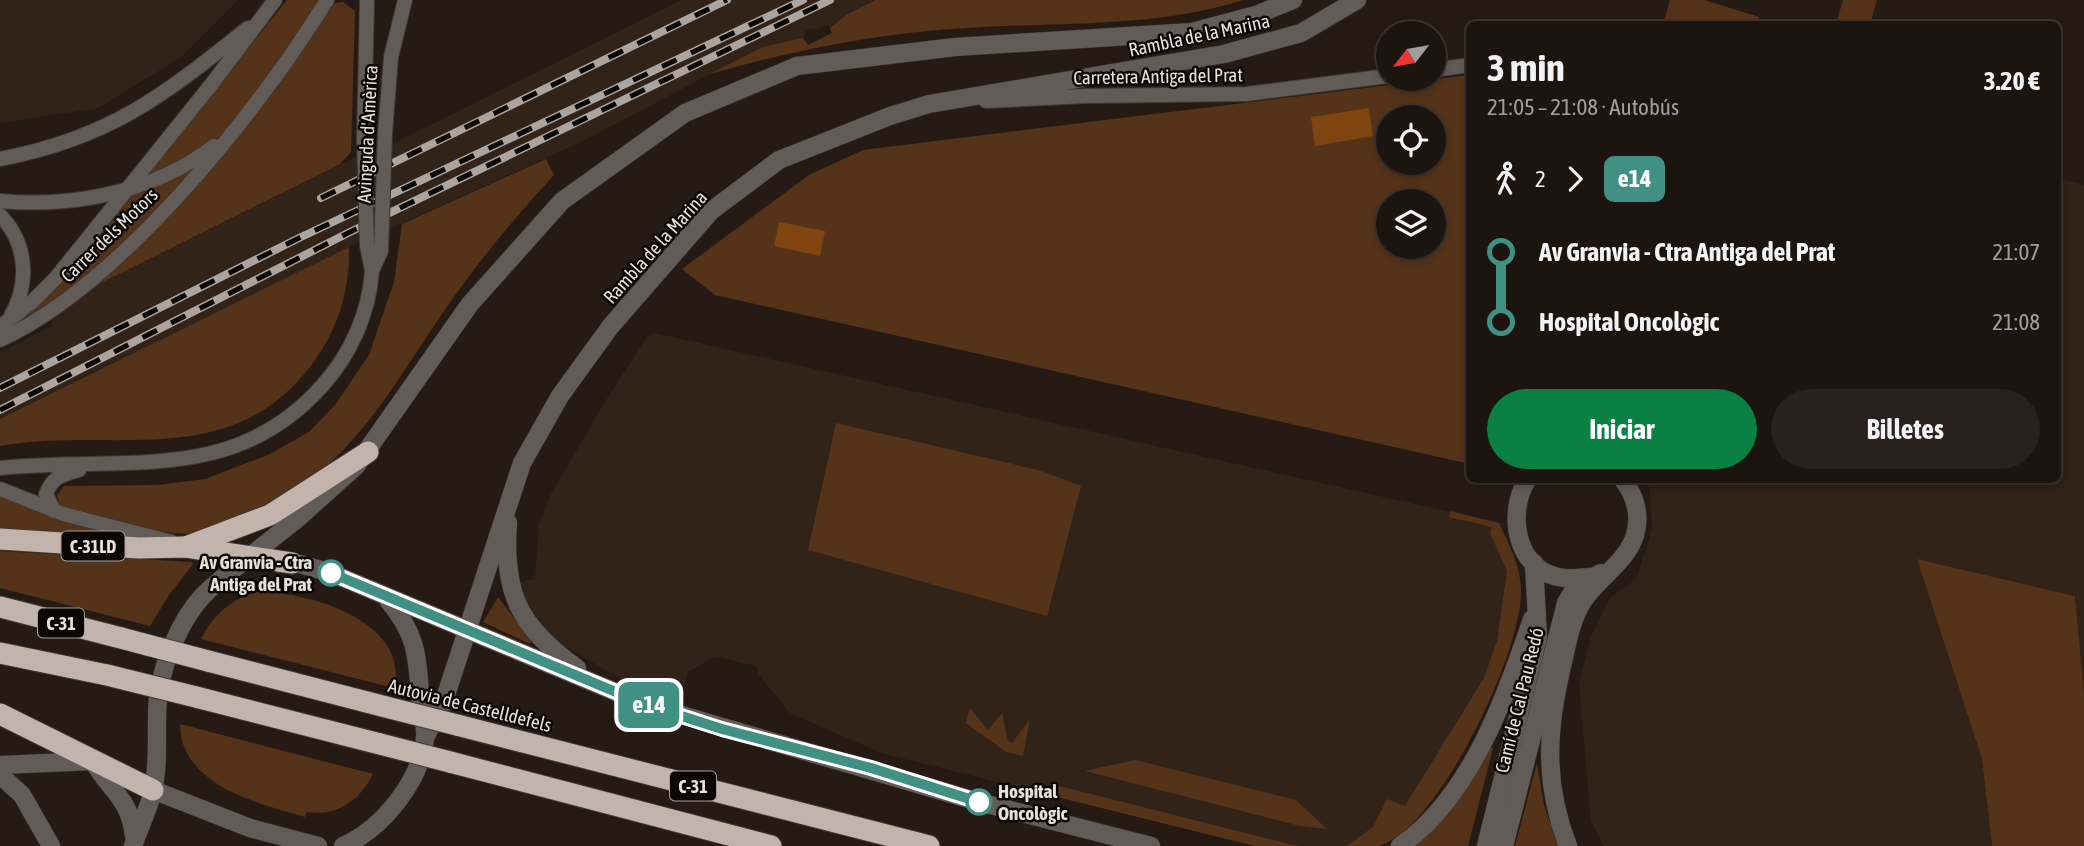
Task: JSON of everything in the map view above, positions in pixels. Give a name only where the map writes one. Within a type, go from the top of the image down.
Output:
[{"type":"highway","points":[[186,547],[270,515],[368,452]]},
{"type":"highway","name":"C-31LD","points":[[0,540],[139,548],[186,547],[292,563]]},
{"type":"highway","name":"Autovia de Castelldefels","points":[[0,607],[929,846]]},
{"type":"highway","name":"C-31","points":[[0,653],[196,697],[771,846]]},
{"type":"highway","points":[[0,714],[153,790]]},
{"type":"highway","points":[[698,827],[717,846]]},
{"type":"street","name":"Carrer dels Motors","points":[[4,324],[55,279],[275,0]]},
{"type":"street","name":"Carrer dels Motors","points":[[0,340],[40,320],[83,288],[172,201],[227,137],[304,37],[327,0]]},
{"type":"street","name":"Avinguda d'Amèrica","points":[[367,0],[365,140],[367,246],[372,271]]},
{"type":"street","name":"Avinguda d'Amèrica","points":[[0,468],[153,463],[215,455],[250,442],[287,420],[330,378],[351,345],[365,309],[372,271],[381,251],[391,57],[405,0]]},
{"type":"street","name":"Rambla de la Marina","points":[[153,790],[158,700],[163,672],[195,607],[220,580],[297,519],[368,452],[470,303],[562,201],[685,113],[797,66],[955,47],[1192,32],[1256,15],[1293,0]]},
{"type":"street","name":"Rambla de la Marina","points":[[343,846],[375,827],[391,808],[418,762],[425,738],[444,698],[522,463],[560,396],[610,327],[711,211],[779,160],[890,116],[929,104],[1224,54],[1301,33],[1357,0]]},
{"type":"street","points":[[0,159],[47,150],[99,131],[123,118],[187,76],[265,14]]},
{"type":"street","points":[[1446,68],[1466,66]]},
{"type":"street","name":"Carretera Antiga del Prat","points":[[929,104],[1086,96],[1247,94],[1376,78]]},
{"type":"street","name":"Carrer dels Motors","points":[[125,190],[186,163],[227,137]]},
{"type":"street","points":[[0,201],[62,202],[125,190]]},
{"type":"street","points":[[0,215],[15,234],[24,267],[20,297],[4,324]]},
{"type":"street","name":"Avinguda d'Amèrica","points":[[54,510],[46,494],[51,482],[58,475],[100,464]]},
{"type":"street","points":[[1525,483],[1519,491],[1514,512],[1521,546],[1534,563],[1563,578],[1594,577],[1614,567]]},
{"type":"street","points":[[1568,846],[1557,814],[1551,781],[1550,721],[1572,622],[1589,592],[1628,551],[1636,533],[1638,512],[1632,491],[1625,483]]},
{"type":"street","points":[[0,489],[54,510],[186,547]]},
{"type":"street","points":[[510,500],[506,575],[513,598],[529,624],[561,656],[605,688]]},
{"type":"street","points":[[220,580],[246,568],[266,563],[292,563]]},
{"type":"street","name":"C-31LD","points":[[292,563],[331,573],[466,627],[605,688],[722,729],[871,768],[979,802],[1151,846]]},
{"type":"street","name":"Camí de Cal Pau Redó","points":[[1486,846],[1538,637],[1534,563]]},
{"type":"street","name":"Camí de Cal Pau Redó","points":[[1504,846],[1566,603],[1576,586],[1594,577]]},
{"type":"street","points":[[386,597],[414,638],[419,664],[425,738]]},
{"type":"street","points":[[1400,846],[1422,828],[1447,799],[1485,739],[1509,686],[1538,603]]},
{"type":"street","points":[[0,765],[93,761],[104,781],[119,792],[128,805],[134,843]]},
{"type":"street","points":[[0,775],[22,794],[51,846]]},
{"type":"street","points":[[134,843],[153,790],[250,828],[318,846]]},
{"type":"shaded area","points":[[0,0],[238,0],[180,58],[98,108],[0,123]]},
{"type":"shaded area","points":[[287,0],[322,0],[248,106],[213,141],[145,176]]},
{"type":"shaded area","points":[[682,0],[875,0],[846,15],[830,28],[828,24],[818,29],[812,28],[806,31],[803,38],[762,47],[581,142],[349,247],[0,419],[0,352],[52,326],[50,320],[91,288],[340,164],[398,141]]},
{"type":"shaded area","points":[[875,0],[1243,0],[1210,9],[1141,20],[934,30],[869,38],[773,57],[710,74],[762,47],[803,38],[808,45],[832,33],[830,28],[846,15]]},
{"type":"shaded area","points":[[1670,0],[1704,0],[1759,17],[1758,21],[1664,21]]},
{"type":"shaded area","points":[[1843,0],[1877,0],[1871,21],[1837,21]]},
{"type":"shaded area","points":[[343,2],[355,11],[351,152],[340,164],[91,288],[286,72],[335,3]]},
{"type":"shaded area","points":[[1466,75],[1466,463],[715,295],[682,269],[809,175],[863,150],[1376,87],[1376,91],[1446,91],[1446,78]]},
{"type":"shaded area","points":[[1369,108],[1373,136],[1315,146],[1311,117]]},
{"type":"shaded area","points":[[546,159],[554,175],[467,278],[364,426],[339,455],[309,480],[275,501],[194,533],[148,529],[60,506],[57,495],[64,486],[158,485],[205,479],[268,455],[309,432],[335,405],[369,355],[394,282],[402,224]]},
{"type":"shaded area","points":[[197,165],[100,268],[58,303],[35,317],[12,324],[127,196]]},
{"type":"shaded area","points":[[2061,179],[2084,185],[2084,693],[2075,596],[1917,559],[1982,759],[1992,846],[1604,846],[1591,821],[1579,685],[1590,639],[1610,598],[1636,579],[1652,530],[1650,490],[1646,483],[2061,483]]},
{"type":"shaded area","points":[[779,222],[825,231],[820,256],[774,246]]},
{"type":"shaded area","points":[[349,247],[344,296],[328,340],[310,367],[277,400],[242,421],[205,433],[166,439],[42,441],[0,446],[0,419]]},
{"type":"shaded area","points":[[654,333],[1499,523],[1518,568],[1521,589],[1506,661],[1481,718],[1452,768],[1411,822],[1378,846],[1255,846],[881,753],[790,713],[759,675],[756,666],[715,656],[688,672],[685,685],[678,688],[656,681],[643,689],[563,645],[544,629],[515,583],[535,579],[539,524],[551,494],[606,400],[647,337]]},
{"type":"shaded area","points":[[836,423],[1038,470],[1081,486],[1047,616],[808,550]]},
{"type":"shaded area","points":[[0,495],[143,538],[0,528]]},
{"type":"shaded area","points":[[1450,511],[1499,523],[1514,557],[1521,593],[1507,655],[1492,695],[1472,735],[1450,774],[1426,807],[1402,832],[1379,846],[1347,846],[1373,827],[1387,799],[1405,806],[1484,678],[1497,641],[1507,571],[1490,533],[1492,527],[1449,517]]},
{"type":"shaded area","points":[[0,551],[193,564],[150,626],[0,588]]},
{"type":"shaded area","points":[[1917,559],[2075,596],[2084,693],[2084,846],[1992,846],[1982,759]]},
{"type":"shaded area","points":[[273,588],[274,593],[314,600],[336,608],[375,631],[388,647],[395,666],[394,688],[201,639],[214,619],[231,604],[250,594]]},
{"type":"shaded area","points":[[498,597],[531,641],[530,644],[483,622]]},
{"type":"shaded area","points":[[970,708],[988,730],[1002,713],[1008,741],[1012,743],[1030,719],[1023,756],[1006,752],[966,723]]},
{"type":"shaded area","points":[[180,724],[373,774],[361,792],[346,805],[328,812],[307,812],[305,817],[245,798],[207,777],[193,762],[183,745]]},
{"type":"shaded area","points":[[1488,746],[1493,748],[1468,846],[1413,846],[1431,831]]},
{"type":"shaded area","points":[[1135,760],[1296,800],[1327,829],[1300,826],[1085,771]]},
{"type":"shaded area","points":[[1537,763],[1544,805],[1558,846],[1515,846]]},
{"type":"shaded area","points":[[1055,785],[1298,846],[1255,846],[1053,796]]},
{"type":"railway","points":[[321,198],[727,0]]},
{"type":"railway","points":[[0,388],[299,238],[803,0]]},
{"type":"railway","points":[[0,410],[348,233],[830,0]]},
{"type":"bus line","name":"e14","points":[[331,573],[466,627],[647,705],[722,729],[871,768],[979,802]]},
{"type":"place","name":"Av Granvia - Ctra Antiga del Prat","points":[[331,573]]},
{"type":"place","name":"Hospital Oncològic","points":[[979,802]]}]
